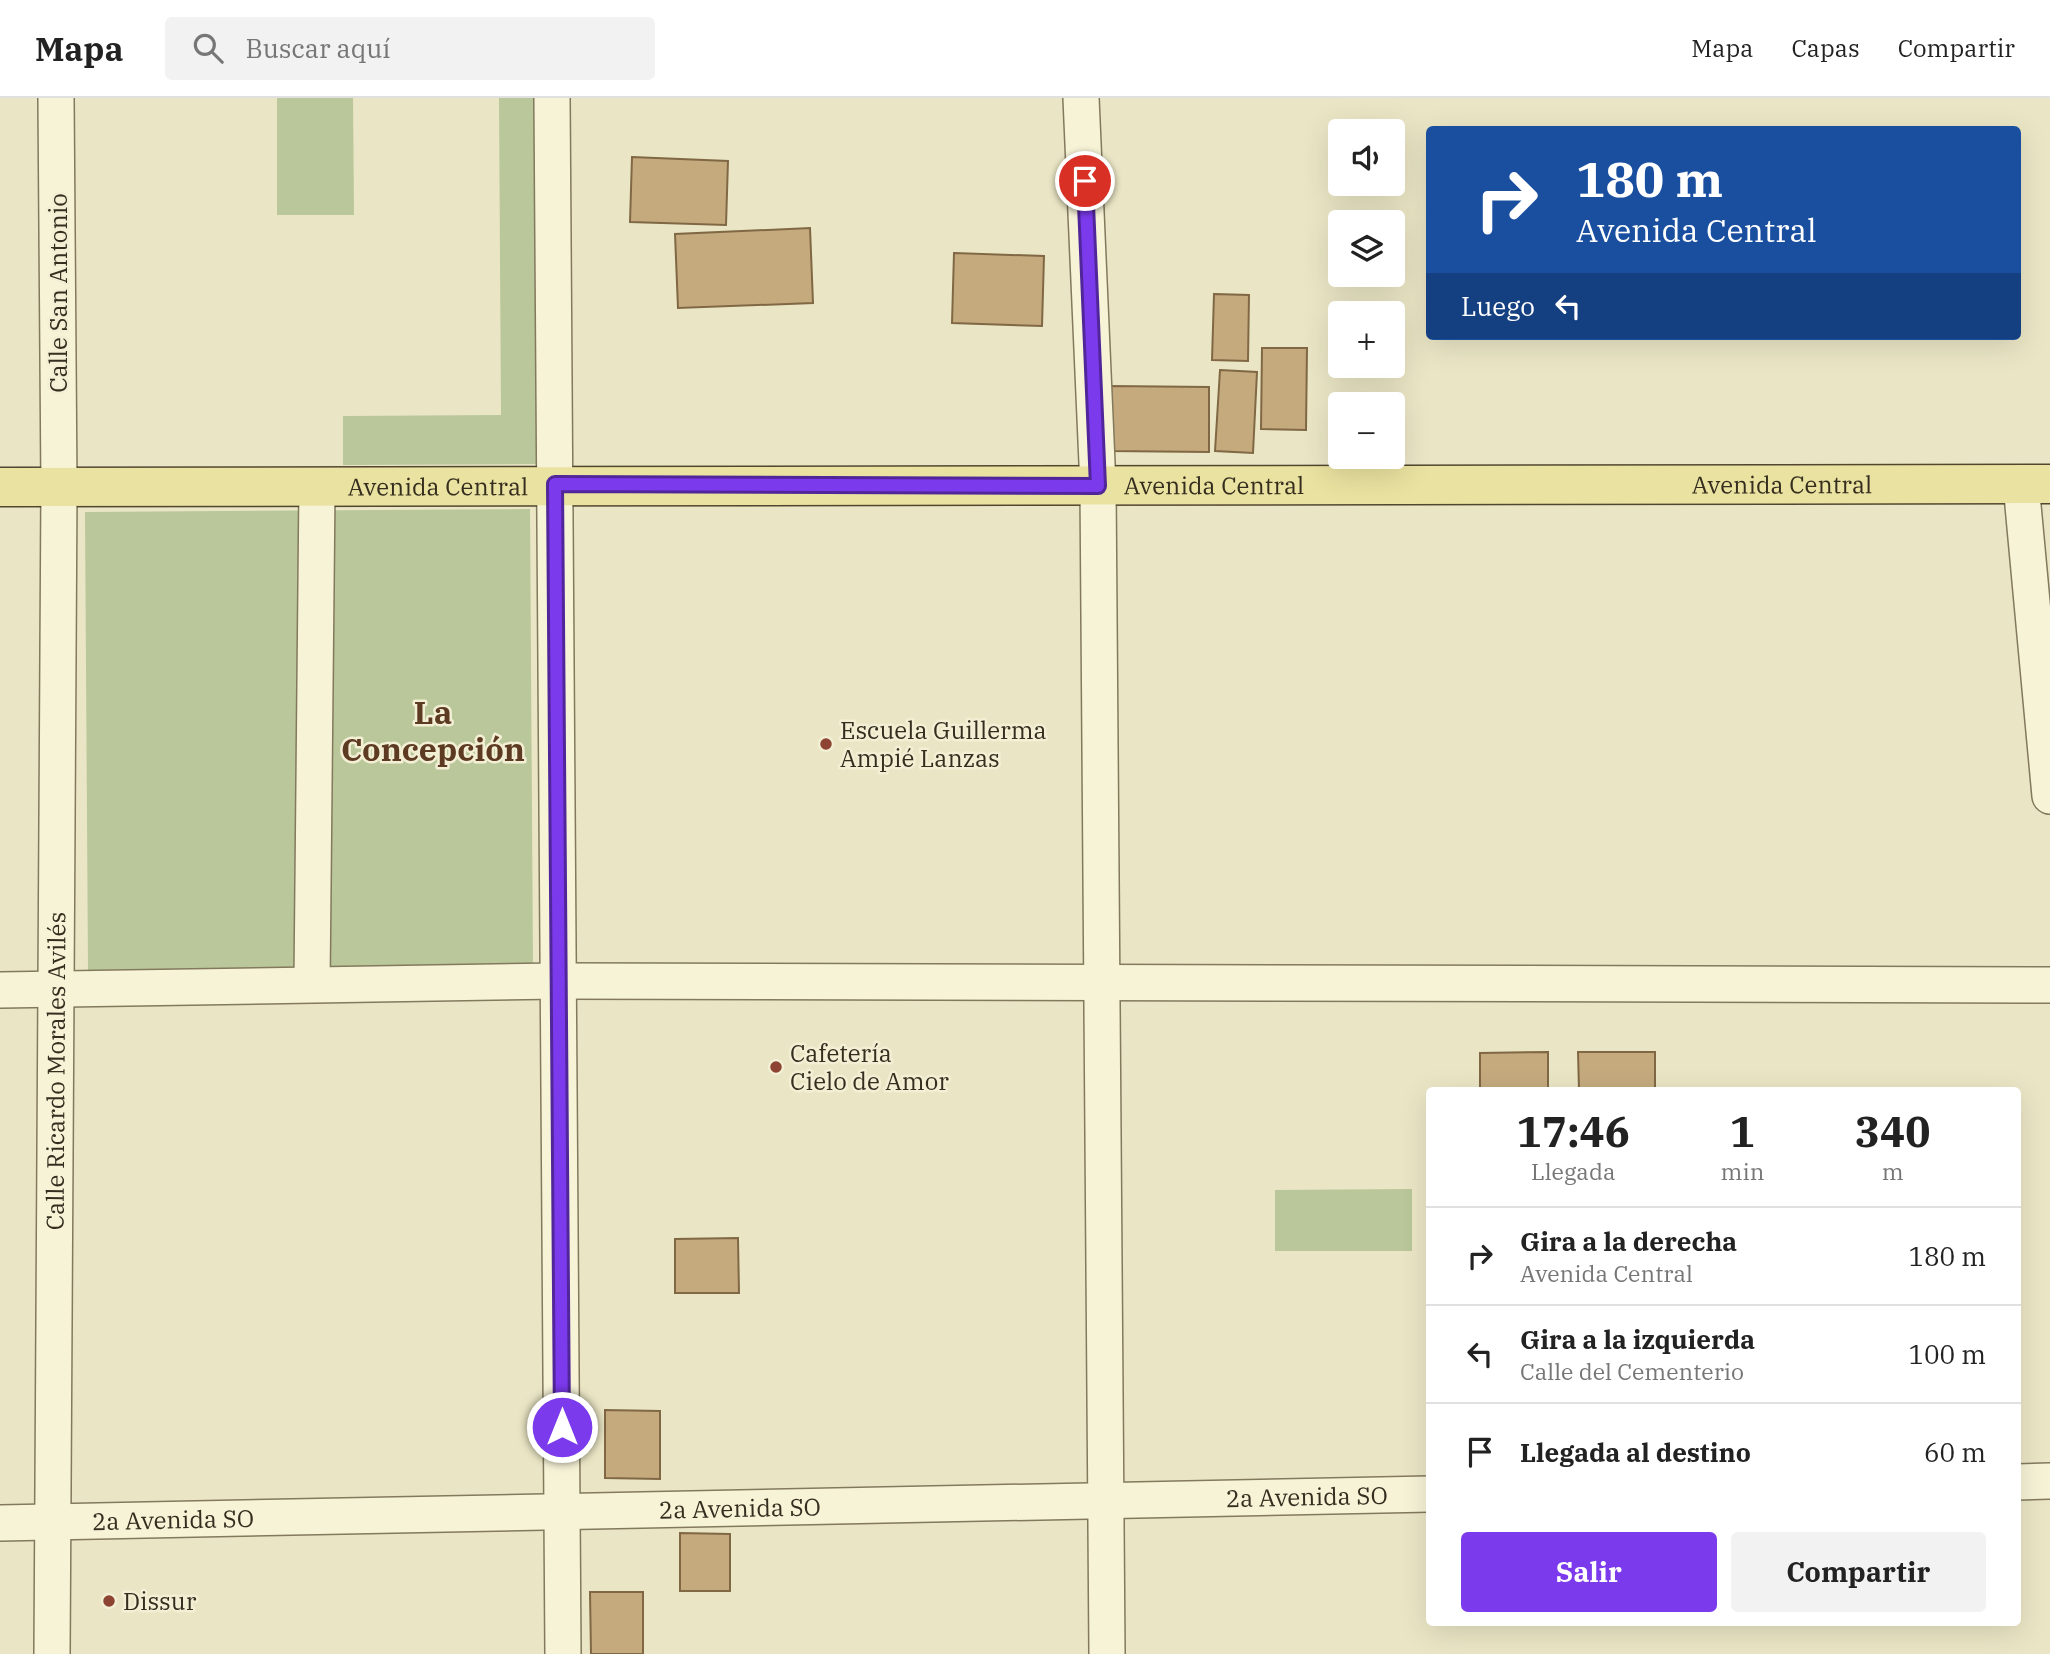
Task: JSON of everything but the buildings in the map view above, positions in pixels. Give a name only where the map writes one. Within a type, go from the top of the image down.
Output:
[{"type":"main road","name":"Avenida Central","points":[[0,487],[555,484],[2035,484]]},
{"type":"street","name":"Calle San Antonio","points":[[56,98],[59,488]]},
{"type":"street","points":[[552,98],[563,1654]]},
{"type":"street","points":[[1081,98],[1098,486],[1107,1654]]},
{"type":"street","points":[[2035,484],[2050,796]]},
{"type":"street","points":[[312,983],[317,487]]},
{"type":"street","name":"Calle Ricardo Morales Avilés","points":[[52,1654],[59,488]]},
{"type":"street","points":[[0,990],[559,981],[2050,985]]},
{"type":"street","points":[[2021,1482],[2050,1481]]},
{"type":"street","name":"2a Avenida SO","points":[[0,1523],[1426,1494]]},
{"type":"green space","points":[[277,98],[353,98],[354,215],[277,215]]},
{"type":"green space","points":[[499,98],[537,98],[539,464],[343,465],[343,416],[501,415]]},
{"type":"green space","points":[[530,509],[533,967],[88,970],[85,512]]},
{"type":"green space","points":[[1412,1189],[1412,1251],[1275,1251],[1275,1190]]},
{"type":"place","name":"Escuela Guillerma Ampié Lanzas","points":[[826,744]]},
{"type":"place","name":"Cafetería Cielo de Amor","points":[[776,1067]]},
{"type":"place","name":"Dissur","points":[[109,1601]]},
{"type":"district","name":"La Concepción","points":[[433,730]]},
{"type":"route","points":[[562,1427],[555,484],[1098,486],[1085,181]]}]
